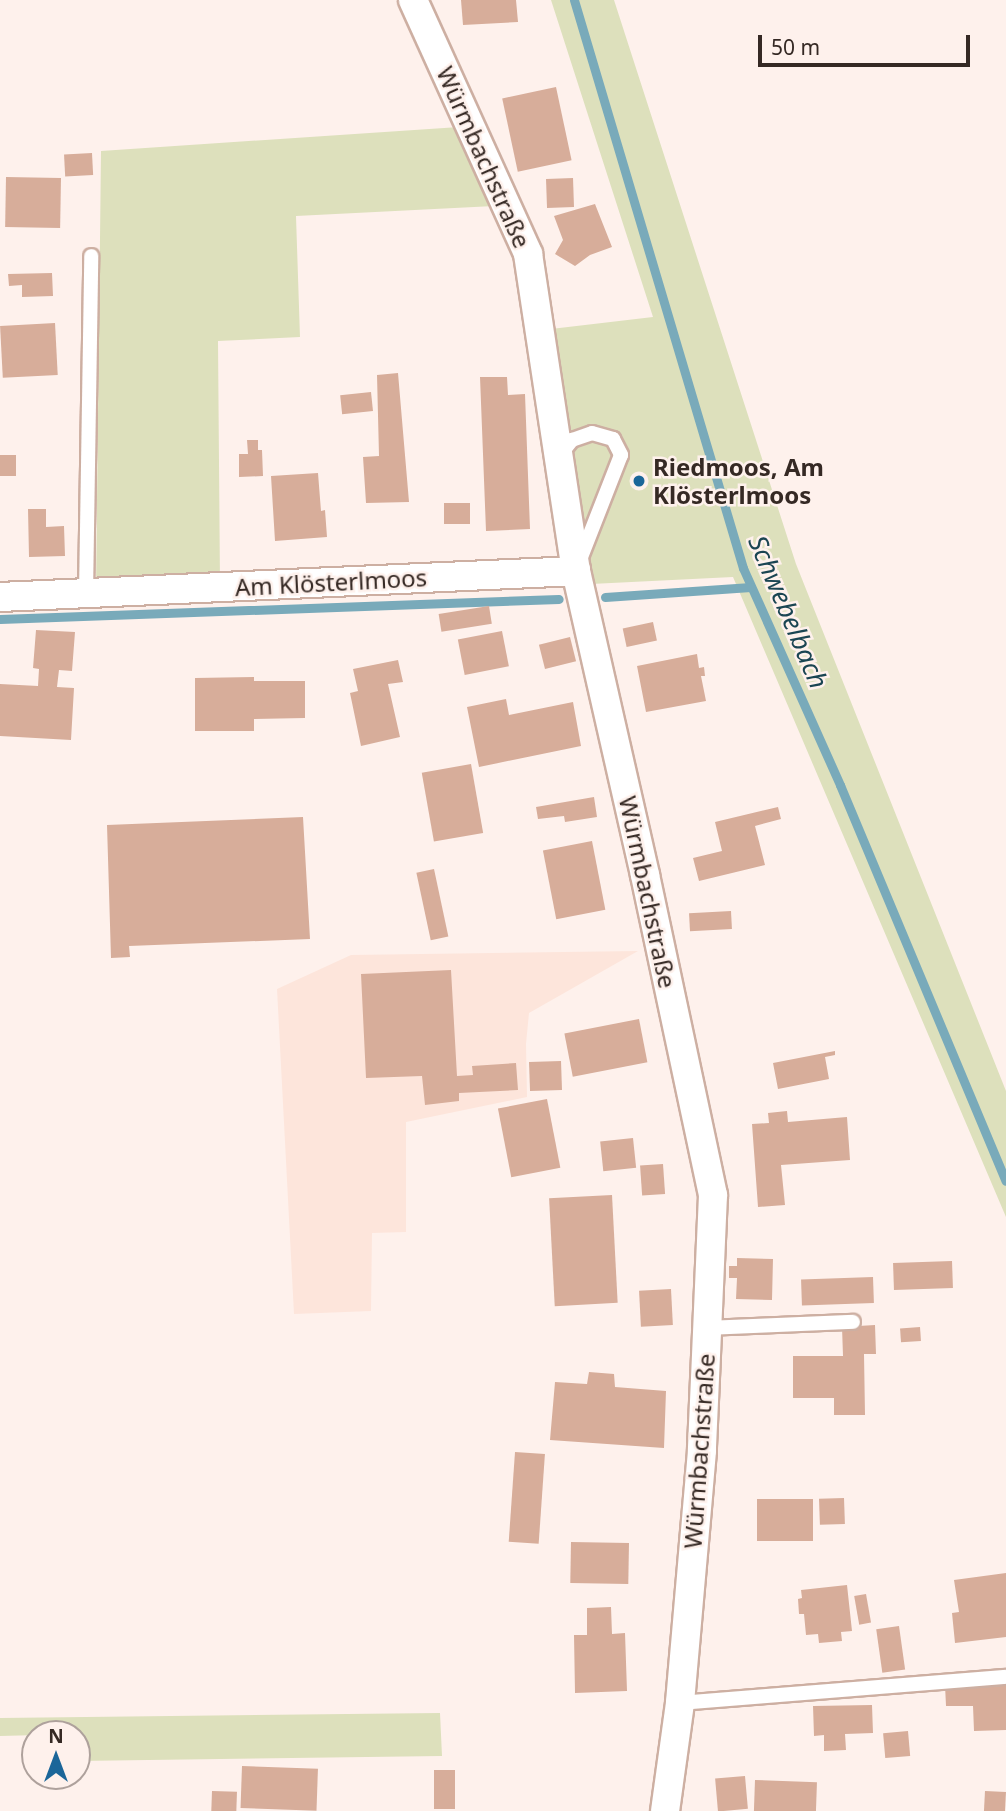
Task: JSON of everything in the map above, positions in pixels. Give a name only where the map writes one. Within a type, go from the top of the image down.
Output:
[{"type":"street","name":"Würmbachstraße","points":[[412,0],[528,254],[576,571],[648,888],[713,1195],[702,1451],[680,1703],[665,1811]]},
{"type":"street","name":"Am Klösterlmoos","points":[[0,597],[576,571]]},
{"type":"lane","points":[[86,593],[91,256]]},
{"type":"lane","points":[[559,457],[572,440],[592,433],[612,439],[621,456],[576,571]]},
{"type":"lane","points":[[707,1328],[853,1322]]},
{"type":"lane","points":[[680,1703],[1006,1678]]},
{"type":"shaded area","points":[[638,951],[529,1013],[526,1044],[527,1097],[406,1122],[406,1232],[372,1233],[371,1311],[294,1314],[277,989],[351,955]]},
{"type":"green space","points":[[551,0],[614,0],[796,564],[1006,1091],[1006,1217],[733,577],[591,584],[551,329],[653,317]]},
{"type":"green space","points":[[459,127],[494,206],[296,216],[300,337],[218,341],[220,584],[96,589],[101,151]]},
{"type":"green space","points":[[440,1713],[442,1756],[91,1761],[91,1720],[21,1720],[21,1735],[0,1736],[0,1718]]},
{"type":"building","points":[[461,0],[516,0],[518,22],[463,25]]},
{"type":"building","points":[[556,87],[572,160],[518,172],[502,98]]},
{"type":"building","points":[[92,153],[93,175],[65,176],[64,154]]},
{"type":"building","points":[[6,177],[61,178],[60,228],[5,227]]},
{"type":"building","points":[[573,178],[574,207],[547,208],[546,179]]},
{"type":"building","points":[[595,204],[612,247],[590,255],[575,266],[555,254],[563,240],[554,216]]},
{"type":"building","points":[[52,273],[53,296],[22,297],[22,285],[9,286],[8,274]]},
{"type":"building","points":[[55,323],[58,375],[3,378],[0,326]]},
{"type":"building","points":[[398,373],[409,502],[366,503],[363,457],[379,456],[377,375]]},
{"type":"building","points":[[480,377],[507,377],[508,395],[525,394],[530,529],[486,531]]},
{"type":"building","points":[[371,392],[373,411],[342,414],[340,395]]},
{"type":"building","points":[[247,440],[258,440],[258,450],[262,450],[263,476],[239,477],[239,454],[248,454]]},
{"type":"building","points":[[0,455],[16,455],[16,476],[0,476]]},
{"type":"building","points":[[318,473],[321,511],[325,510],[327,537],[275,541],[271,476]]},
{"type":"building","points":[[444,503],[470,503],[470,524],[444,524]]},
{"type":"building","points":[[28,509],[46,509],[46,527],[64,526],[65,556],[29,557]]},
{"type":"building","points":[[489,606],[492,624],[441,632],[439,614]]},
{"type":"building","points":[[653,622],[657,641],[627,647],[623,628]]},
{"type":"building","points":[[36,630],[75,632],[72,671],[59,670],[57,687],[74,688],[71,740],[0,736],[0,684],[38,686],[39,669],[33,668]]},
{"type":"building","points":[[502,631],[509,666],[465,675],[458,640]]},
{"type":"building","points":[[570,637],[576,661],[545,669],[539,645]]},
{"type":"building","points":[[697,654],[699,668],[704,667],[705,676],[701,676],[706,701],[646,712],[637,666]]},
{"type":"building","points":[[398,660],[403,682],[388,684],[400,737],[361,746],[350,693],[358,691],[353,669]]},
{"type":"building","points":[[254,677],[254,681],[305,681],[305,718],[254,719],[254,731],[195,731],[195,678]]},
{"type":"building","points":[[506,699],[509,715],[573,702],[581,746],[479,767],[467,707]]},
{"type":"building","points":[[471,764],[483,833],[434,842],[422,773]]},
{"type":"building","points":[[594,797],[597,817],[565,822],[564,816],[538,819],[536,807]]},
{"type":"building","points":[[778,807],[781,819],[755,826],[765,865],[699,881],[693,858],[722,851],[715,822]]},
{"type":"building","points":[[303,817],[310,939],[129,946],[130,957],[111,958],[107,825]]},
{"type":"building","points":[[592,841],[605,910],[556,919],[543,851]]},
{"type":"building","points":[[434,869],[448,936],[431,940],[416,873]]},
{"type":"building","points":[[731,911],[732,929],[690,931],[689,913]]},
{"type":"building","points":[[451,970],[457,1076],[473,1075],[472,1066],[516,1063],[518,1090],[459,1093],[459,1101],[425,1105],[422,1076],[366,1078],[361,974]]},
{"type":"building","points":[[639,1019],[647,1062],[573,1077],[564,1034]]},
{"type":"building","points":[[835,1051],[835,1055],[825,1057],[829,1079],[778,1089],[773,1063]]},
{"type":"building","points":[[561,1061],[562,1090],[530,1091],[529,1062]]},
{"type":"building","points":[[547,1099],[560,1168],[511,1177],[498,1109]]},
{"type":"building","points":[[787,1111],[788,1122],[847,1117],[850,1160],[781,1165],[785,1205],[758,1207],[752,1124],[769,1123],[768,1113]]},
{"type":"building","points":[[633,1138],[636,1168],[603,1171],[600,1141]]},
{"type":"building","points":[[663,1164],[665,1194],[642,1196],[640,1166]]},
{"type":"building","points":[[612,1195],[618,1303],[555,1306],[549,1198]]},
{"type":"building","points":[[737,1258],[773,1259],[772,1300],[736,1299],[737,1278],[729,1278],[729,1266],[737,1266]]},
{"type":"building","points":[[952,1261],[953,1288],[894,1290],[893,1263]]},
{"type":"building","points":[[873,1277],[874,1303],[802,1305],[801,1280]]},
{"type":"building","points":[[671,1289],[673,1325],[641,1327],[639,1291]]},
{"type":"building","points":[[875,1325],[876,1354],[864,1354],[865,1415],[834,1415],[834,1398],[793,1398],[793,1356],[843,1356],[842,1327]]},
{"type":"building","points":[[920,1327],[921,1341],[901,1342],[900,1328]]},
{"type":"building","points":[[589,1372],[614,1374],[615,1387],[666,1391],[664,1448],[550,1440],[555,1382],[587,1384]]},
{"type":"building","points":[[515,1452],[545,1454],[539,1544],[509,1542]]},
{"type":"building","points":[[844,1498],[845,1524],[820,1525],[819,1499]]},
{"type":"building","points":[[757,1499],[813,1499],[813,1541],[757,1541]]},
{"type":"building","points":[[571,1542],[629,1543],[628,1584],[570,1583]]},
{"type":"building","points":[[1006,1573],[1006,1637],[955,1643],[952,1613],[959,1612],[954,1580]]},
{"type":"building","points":[[847,1585],[852,1631],[841,1632],[842,1641],[819,1643],[818,1634],[806,1635],[804,1614],[799,1614],[798,1599],[802,1598],[801,1590]]},
{"type":"building","points":[[866,1594],[871,1623],[859,1625],[854,1596]]},
{"type":"building","points":[[611,1607],[612,1634],[625,1633],[627,1691],[575,1693],[574,1635],[587,1635],[587,1608]]},
{"type":"building","points":[[899,1626],[905,1670],[882,1673],[876,1629]]},
{"type":"building","points":[[1006,1683],[1006,1730],[974,1731],[973,1706],[946,1706],[945,1685]]},
{"type":"building","points":[[872,1705],[873,1733],[845,1734],[846,1750],[824,1751],[824,1735],[814,1736],[813,1706]]},
{"type":"building","points":[[908,1731],[910,1756],[885,1758],[883,1733]]},
{"type":"building","points":[[242,1766],[318,1769],[316,1811],[241,1808]]},
{"type":"building","points":[[434,1770],[455,1770],[455,1809],[434,1809]]},
{"type":"building","points":[[745,1776],[748,1809],[718,1811],[715,1779]]},
{"type":"building","points":[[755,1780],[817,1782],[816,1811],[754,1811]]},
{"type":"building","points":[[212,1791],[237,1792],[236,1811],[211,1811]]},
{"type":"building","points":[[985,1791],[1006,1792],[1005,1811],[984,1811]]},
{"type":"waterway","name":"Schwebelbach","points":[[574,0],[743,568],[840,785],[1006,1181]]},
{"type":"waterway","points":[[605,597],[751,587]]},
{"type":"waterway","points":[[0,619],[559,599]]},
{"type":"place","name":"Riedmoos, Am Klösterlmoos","points":[[639,481]]}]
